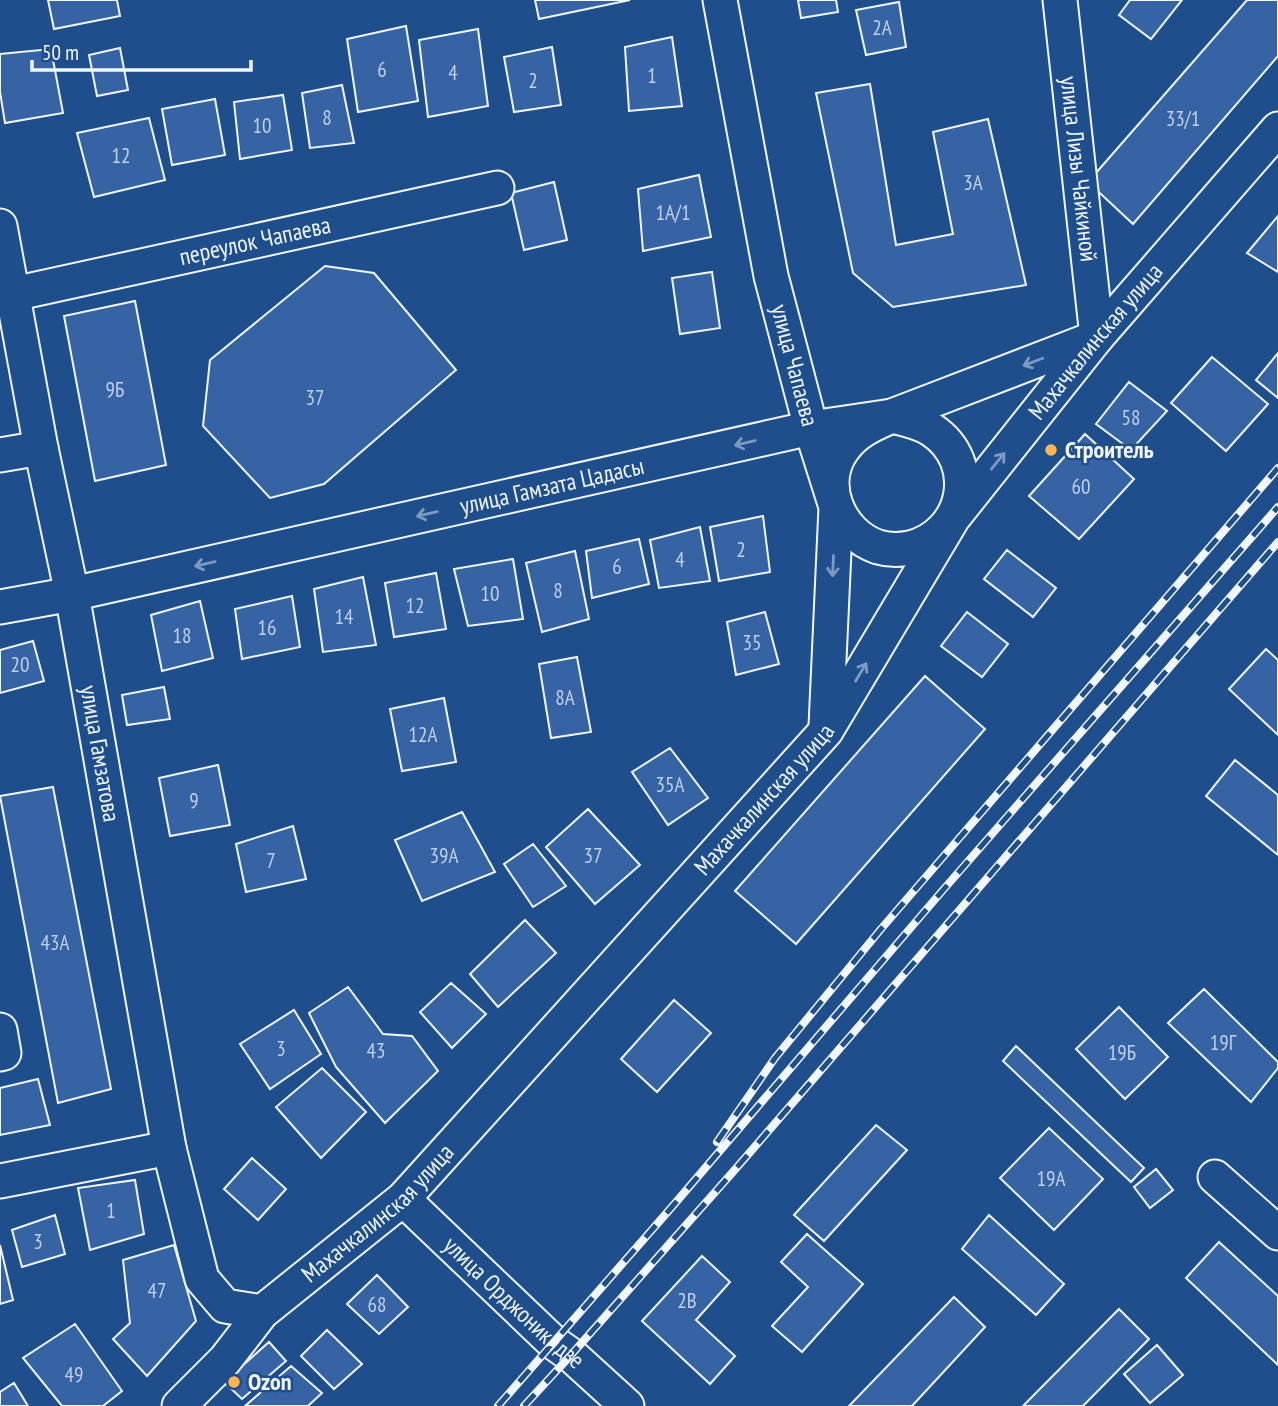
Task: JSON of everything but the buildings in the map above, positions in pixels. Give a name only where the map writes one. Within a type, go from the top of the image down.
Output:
[{"type":"street","name":"улица Чапаева","points":[[720,0],[771,276],[811,428],[836,507],[826,731]]},
{"type":"street","name":"улица Лизы Чайкиной","points":[[1061,1],[1097,337]]},
{"type":"street","name":"Махачкалинская улица","points":[[179,1406],[225,1360],[262,1312],[403,1199],[826,731],[953,517],[1097,337],[1278,129]]},
{"type":"street","name":"переулок Чапаева","points":[[7,296],[497,188]]},
{"type":"street","name":"улица Гамзатова","points":[[0,226],[7,296],[72,594],[169,1148],[202,1279],[225,1306],[262,1312]]},
{"type":"street","name":"улица Гамзата Цадасы","points":[[0,607],[72,594],[811,428],[892,416],[1097,337]]},
{"type":"street","points":[[892,416],[930,429],[946,442],[957,459],[962,479],[960,499],[953,517],[940,534],[922,545],[902,550],[881,548],[861,540],[846,525],[836,507],[832,488],[834,468],[842,449],[856,435],[892,416]]},
{"type":"street","points":[[0,455],[41,447]]},
{"type":"street","points":[[0,1030],[4,1054],[0,1054]]},
{"type":"street","points":[[0,1181],[169,1148]]},
{"type":"street","points":[[1215,1177],[1278,1233]]},
{"type":"street","name":"улица Орджоникидзе","points":[[403,1199],[554,1343],[627,1406]]},
{"type":"railway","points":[[717,1142],[775,1058],[881,929],[1278,468]]},
{"type":"railway","points":[[498,1406],[1278,507]]},
{"type":"railway","points":[[524,1406],[732,1173],[1278,542]]},
{"type":"place","name":"Строитель","points":[[1051,450]]},
{"type":"place","name":"Ozon","points":[[234,1382]]}]
